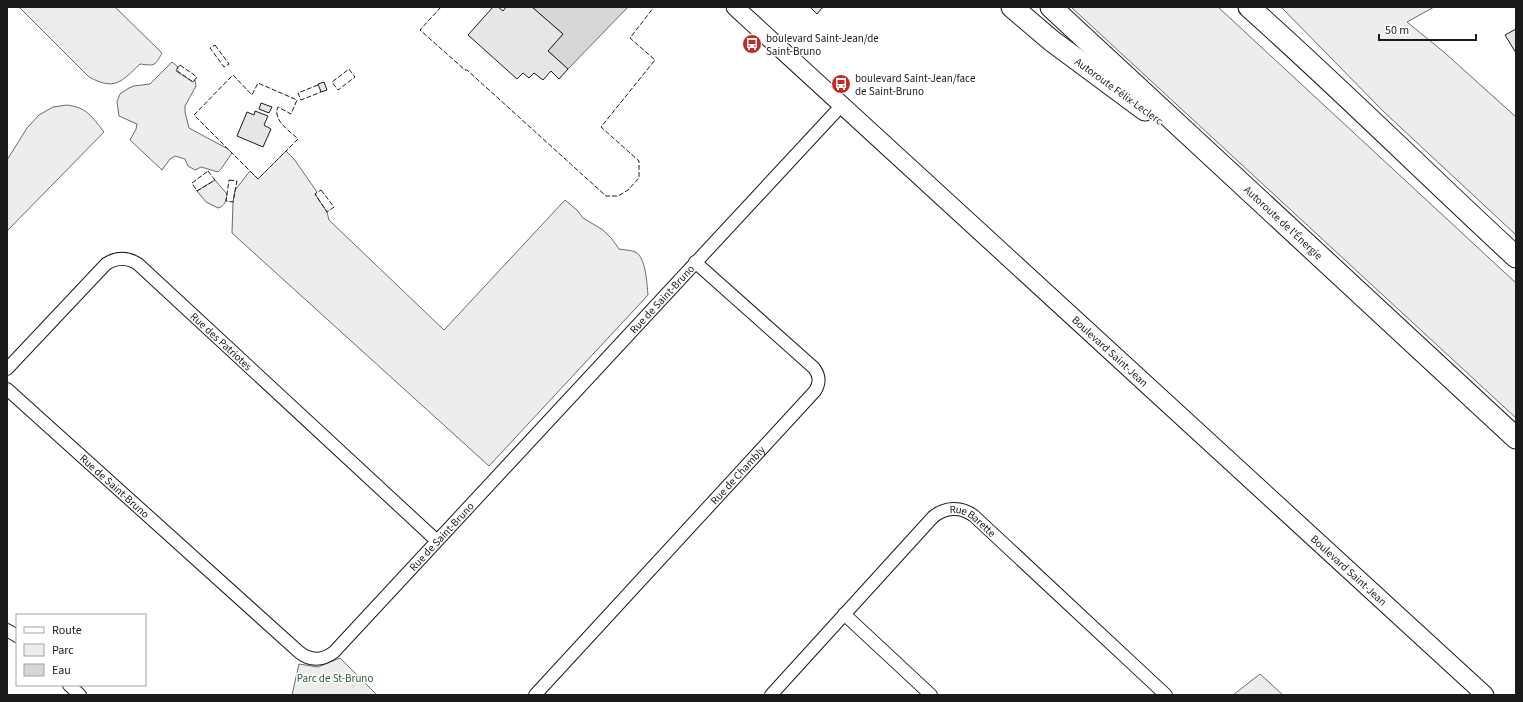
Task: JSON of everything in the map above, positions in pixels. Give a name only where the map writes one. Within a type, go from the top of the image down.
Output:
[{"type":"highway","name":"Autoroute Félix-Leclerc","points":[[1012,7],[1052,41],[1229,172]]},
{"type":"highway","name":"Autoroute de l'Énergie","points":[[1051,7],[1516,438]]},
{"type":"highway","points":[[1250,7],[1516,257]]},
{"type":"highway","points":[[1255,7],[1283,37]]},
{"type":"street","name":"Boulevard Saint-Jean","points":[[735,7],[1480,693]]},
{"type":"street","name":"Rue de Saint-Bruno","points":[[7,389],[293,647],[308,658],[319,659],[334,652],[436,540],[842,105]]},
{"type":"street","name":"Rue des Patriotes","points":[[7,369],[106,264],[119,258],[129,260],[138,264],[436,540]]},
{"type":"street","name":"Rue de Chambly","points":[[535,695],[815,392],[817,387],[819,378],[814,368],[695,262]]},
{"type":"street","name":"Rue Barette","points":[[771,695],[933,517],[945,510],[959,509],[974,516],[1166,695]]},
{"type":"street","points":[[844,614],[932,695]]},
{"type":"street","points":[[7,630],[16,635]]},
{"type":"street","points":[[70,686],[80,695]]},
{"type":"green space","points":[[19,7],[115,7],[162,53],[156,63],[152,65],[140,64],[122,80],[112,84],[98,81],[89,77]]},
{"type":"green space","points":[[1071,7],[1218,7],[1516,283],[1516,418]]},
{"type":"green space","points":[[1281,7],[1434,7],[1407,22],[1445,53],[1516,117],[1516,235],[1384,112]]},
{"type":"green space","points":[[172,62],[178,67],[176,71],[193,82],[195,80],[196,86],[185,106],[189,128],[228,149],[232,153],[218,172],[201,167],[195,170],[188,166],[185,159],[175,156],[170,159],[162,170],[130,140],[137,124],[119,116],[117,102],[120,94],[134,86],[150,84]]},
{"type":"green space","points":[[67,105],[80,108],[85,111],[104,132],[7,231],[7,160],[27,128],[39,115],[53,107]]},
{"type":"green space","points":[[286,151],[294,159],[317,192],[315,194],[327,212],[329,220],[444,330],[565,200],[577,210],[583,218],[603,230],[619,249],[633,251],[639,255],[644,265],[648,295],[489,466],[232,233],[235,190],[250,171],[258,179]]},
{"type":"green space","points":[[215,180],[227,194],[225,203],[218,208],[206,202],[197,191]]},
{"type":"green space","name":"Parc de St-Bruno","points":[[340,658],[377,695],[292,695],[299,664],[318,667]]},
{"type":"green space","points":[[1260,674],[1283,695],[1233,695]]},
{"type":"water","points":[[532,7],[628,7],[568,69],[548,51],[563,34]]},
{"type":"building","points":[[493,7],[498,7],[503,11],[506,7],[532,7],[563,34],[548,51],[568,69],[559,79],[551,71],[543,80],[534,73],[529,78],[523,73],[517,79],[468,35]]},
{"type":"building","points":[[810,7],[823,7],[817,14]]},
{"type":"building","points":[[1516,29],[1516,53],[1505,35]]},
{"type":"building","points":[[324,82],[327,90],[321,92],[318,84]]},
{"type":"building","points":[[261,103],[272,107],[269,113],[259,109]]},
{"type":"building","points":[[255,111],[268,116],[264,125],[271,129],[263,147],[237,136],[247,112],[254,115]]},
{"type":"fence","points":[[441,7],[420,30],[465,70],[467,70],[606,196],[618,196],[628,190],[639,178],[639,161],[601,127],[655,60],[630,38],[654,7]]},
{"type":"fence","points":[[215,45],[229,64],[224,67],[210,48],[215,45]]},
{"type":"fence","points":[[180,65],[197,77],[193,82],[176,70],[180,65]]},
{"type":"fence","points":[[349,69],[355,77],[338,90],[332,82],[349,69]]},
{"type":"fence","points":[[233,75],[252,95],[258,83],[297,100],[291,114],[278,107],[277,116],[283,125],[298,139],[258,179],[194,115],[233,75]]},
{"type":"fence","points":[[318,85],[298,93],[301,100],[321,92]]},
{"type":"fence","points":[[208,171],[215,180],[197,191],[192,183],[208,171]]},
{"type":"fence","points":[[229,180],[237,181],[233,202],[226,201],[229,180]]},
{"type":"fence","points":[[321,190],[334,207],[327,212],[315,194],[321,190]]},
{"type":"place","name":"boulevard Saint-Jean/de Saint-Bruno","points":[[752,44]]},
{"type":"place","name":"boulevard Saint-Jean/face de Saint-Bruno","points":[[841,84]]}]
